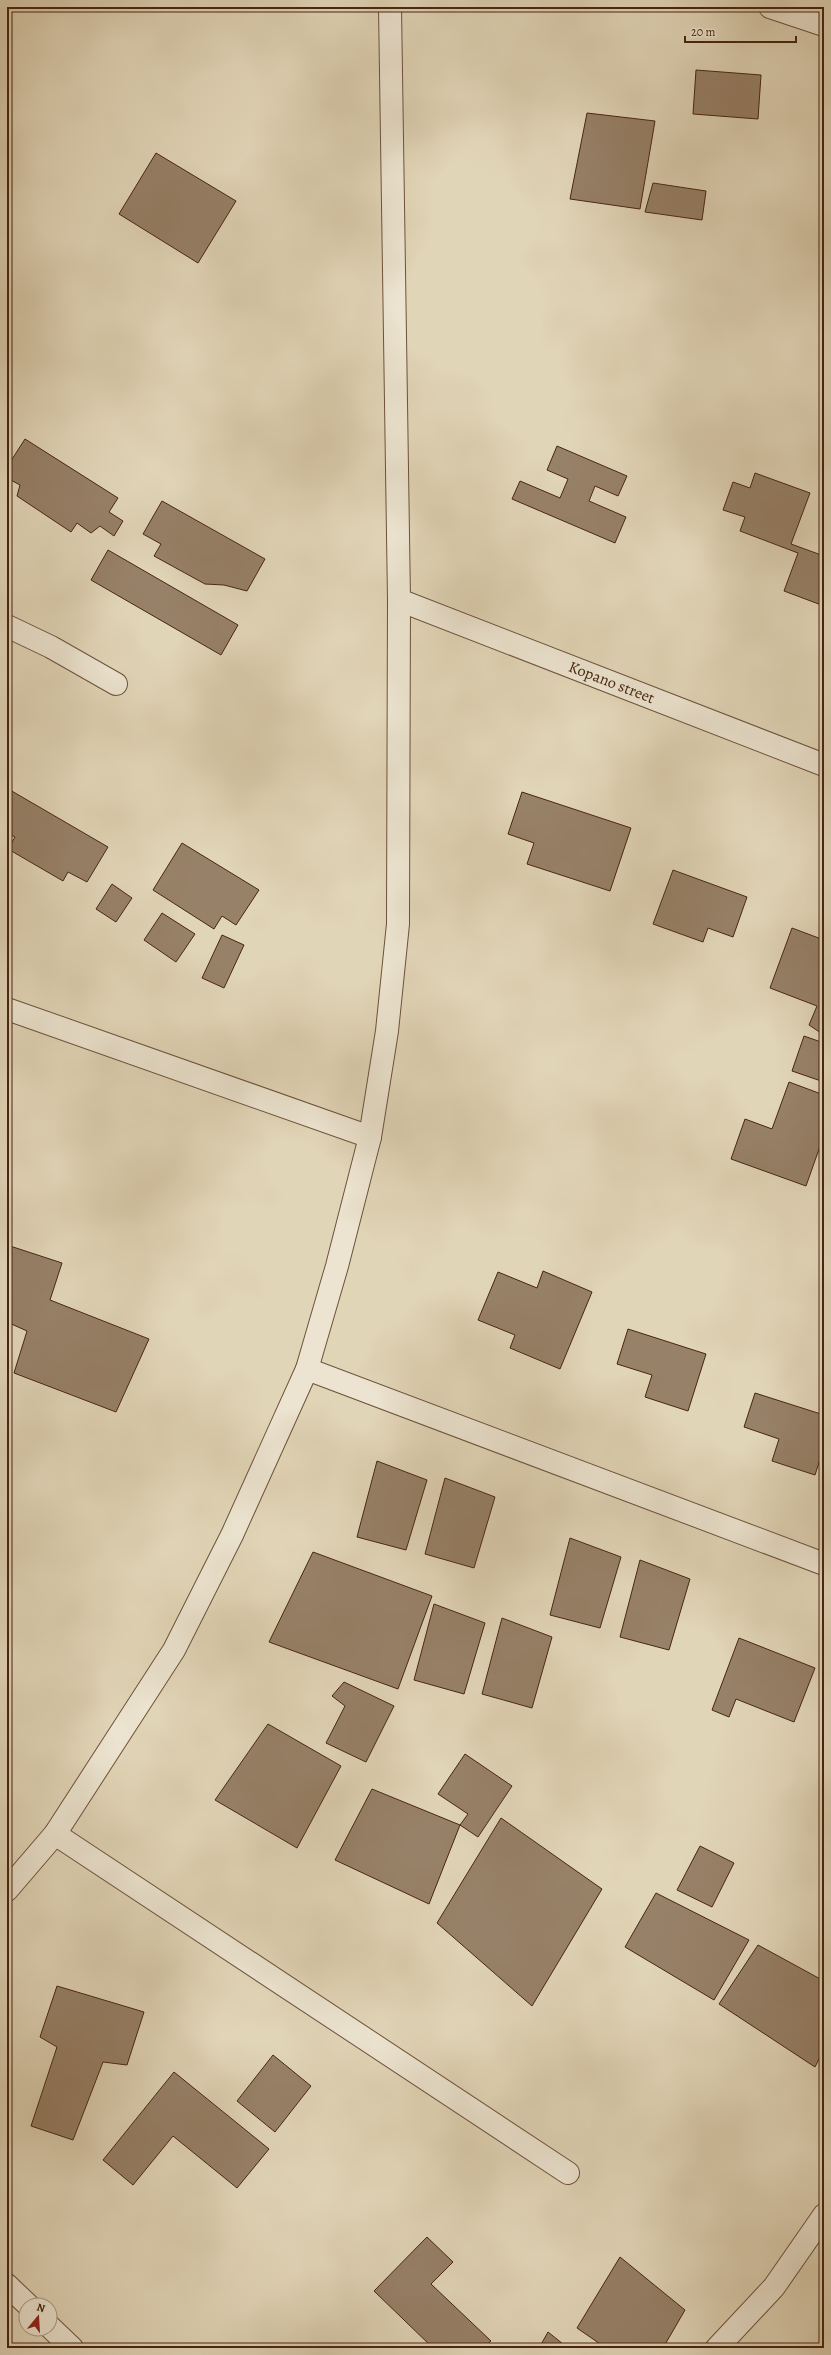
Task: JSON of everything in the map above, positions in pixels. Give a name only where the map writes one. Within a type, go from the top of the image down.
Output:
[{"type":"street","points":[[7,1890],[55,1834],[174,1650],[232,1535],[307,1369],[337,1266],[370,1137],[386,1031],[398,924],[399,600],[390,7]]},
{"type":"street","points":[[770,7],[824,25]]},
{"type":"street","name":"Kopano street","points":[[399,600],[824,765]]},
{"type":"street","points":[[7,626],[51,647],[116,684]]},
{"type":"street","points":[[7,1009],[370,1137]]},
{"type":"street","points":[[307,1369],[824,1564]]},
{"type":"street","points":[[55,1834],[568,2173]]},
{"type":"street","points":[[717,2348],[774,2287],[824,2215]]},
{"type":"street","points":[[7,2285],[20,2297]]},
{"type":"street","points":[[58,2335],[72,2348]]},
{"type":"building","points":[[696,70],[761,75],[758,119],[693,114]]},
{"type":"building","points":[[587,113],[655,121],[640,209],[570,199]]},
{"type":"building","points":[[156,153],[236,201],[198,263],[119,214]]},
{"type":"building","points":[[653,183],[706,191],[702,220],[645,212]]},
{"type":"building","points":[[25,439],[118,498],[109,512],[123,521],[114,536],[100,526],[91,533],[77,523],[71,532],[17,496],[20,485],[7,478],[7,467]]},
{"type":"building","points":[[557,446],[627,476],[618,496],[595,486],[589,501],[626,517],[615,543],[512,499],[520,481],[560,498],[568,479],[547,470]]},
{"type":"building","points":[[755,473],[810,493],[791,544],[824,556],[824,606],[784,591],[798,553],[740,531],[745,517],[723,510],[733,482],[750,488]]},
{"type":"building","points":[[162,501],[265,559],[247,591],[224,585],[205,584],[154,556],[161,544],[143,534]]},
{"type":"building","points":[[108,550],[238,625],[221,655],[91,580]]},
{"type":"building","points":[[10,790],[108,847],[87,882],[68,872],[63,881],[8,849],[15,837],[7,833],[7,795]]},
{"type":"building","points":[[522,792],[631,828],[610,891],[527,864],[534,843],[508,834]]},
{"type":"building","points":[[182,843],[259,890],[236,925],[222,916],[214,929],[153,890]]},
{"type":"building","points":[[673,870],[747,897],[733,937],[708,928],[703,942],[653,924]]},
{"type":"building","points":[[112,884],[132,898],[116,922],[96,909]]},
{"type":"building","points":[[162,913],[195,934],[176,962],[144,940]]},
{"type":"building","points":[[792,928],[824,940],[824,1035],[809,1025],[817,1006],[770,988]]},
{"type":"building","points":[[222,935],[244,945],[224,988],[202,978]]},
{"type":"building","points":[[804,1036],[824,1043],[824,1082],[792,1071]]},
{"type":"building","points":[[789,1082],[824,1095],[824,1135],[806,1186],[731,1159],[745,1119],[772,1129]]},
{"type":"building","points":[[7,1245],[62,1263],[50,1300],[149,1339],[116,1412],[14,1373],[27,1331],[7,1322],[9,1297],[7,1297]]},
{"type":"building","points":[[543,1271],[592,1292],[560,1369],[510,1348],[515,1335],[478,1320],[498,1272],[537,1288]]},
{"type":"building","points":[[628,1329],[706,1354],[688,1411],[645,1397],[652,1375],[617,1364]]},
{"type":"building","points":[[755,1393],[824,1415],[824,1447],[815,1475],[772,1461],[779,1439],[744,1427]]},
{"type":"building","points":[[377,1461],[427,1480],[406,1550],[357,1537]]},
{"type":"building","points":[[445,1478],[495,1497],[474,1568],[425,1554]]},
{"type":"building","points":[[570,1538],[621,1557],[600,1628],[550,1615]]},
{"type":"building","points":[[313,1552],[432,1596],[398,1689],[269,1642]]},
{"type":"building","points":[[640,1560],[690,1579],[669,1650],[620,1637]]},
{"type":"building","points":[[434,1604],[485,1623],[464,1694],[414,1680]]},
{"type":"building","points":[[502,1618],[552,1637],[532,1708],[482,1694]]},
{"type":"building","points":[[739,1638],[815,1668],[794,1722],[736,1699],[729,1717],[712,1710]]},
{"type":"building","points":[[344,1682],[394,1706],[366,1762],[326,1743],[345,1706],[332,1696]]},
{"type":"building","points":[[268,1724],[341,1766],[297,1848],[215,1800]]},
{"type":"building","points":[[465,1754],[512,1786],[478,1837],[460,1825],[468,1814],[438,1794]]},
{"type":"building","points":[[372,1789],[460,1825],[429,1904],[335,1860]]},
{"type":"building","points":[[501,1818],[602,1889],[532,2006],[437,1923]]},
{"type":"building","points":[[700,1846],[734,1863],[712,1907],[677,1890]]},
{"type":"building","points":[[656,1893],[749,1940],[714,2000],[625,1947]]},
{"type":"building","points":[[758,1945],[824,1981],[824,2049],[815,2067],[719,2004]]},
{"type":"building","points":[[57,1986],[144,2012],[127,2065],[103,2062],[73,2140],[31,2126],[57,2047],[40,2037]]},
{"type":"building","points":[[273,2055],[311,2086],[275,2132],[237,2101]]},
{"type":"building","points":[[174,2072],[269,2149],[237,2188],[173,2136],[133,2185],[103,2160]]},
{"type":"building","points":[[427,2237],[453,2262],[431,2284],[491,2341],[483,2348],[433,2348],[374,2291]]},
{"type":"building","points":[[620,2257],[685,2310],[663,2348],[606,2348],[577,2328]]},
{"type":"building","points":[[548,2332],[568,2348],[539,2348]]}]
